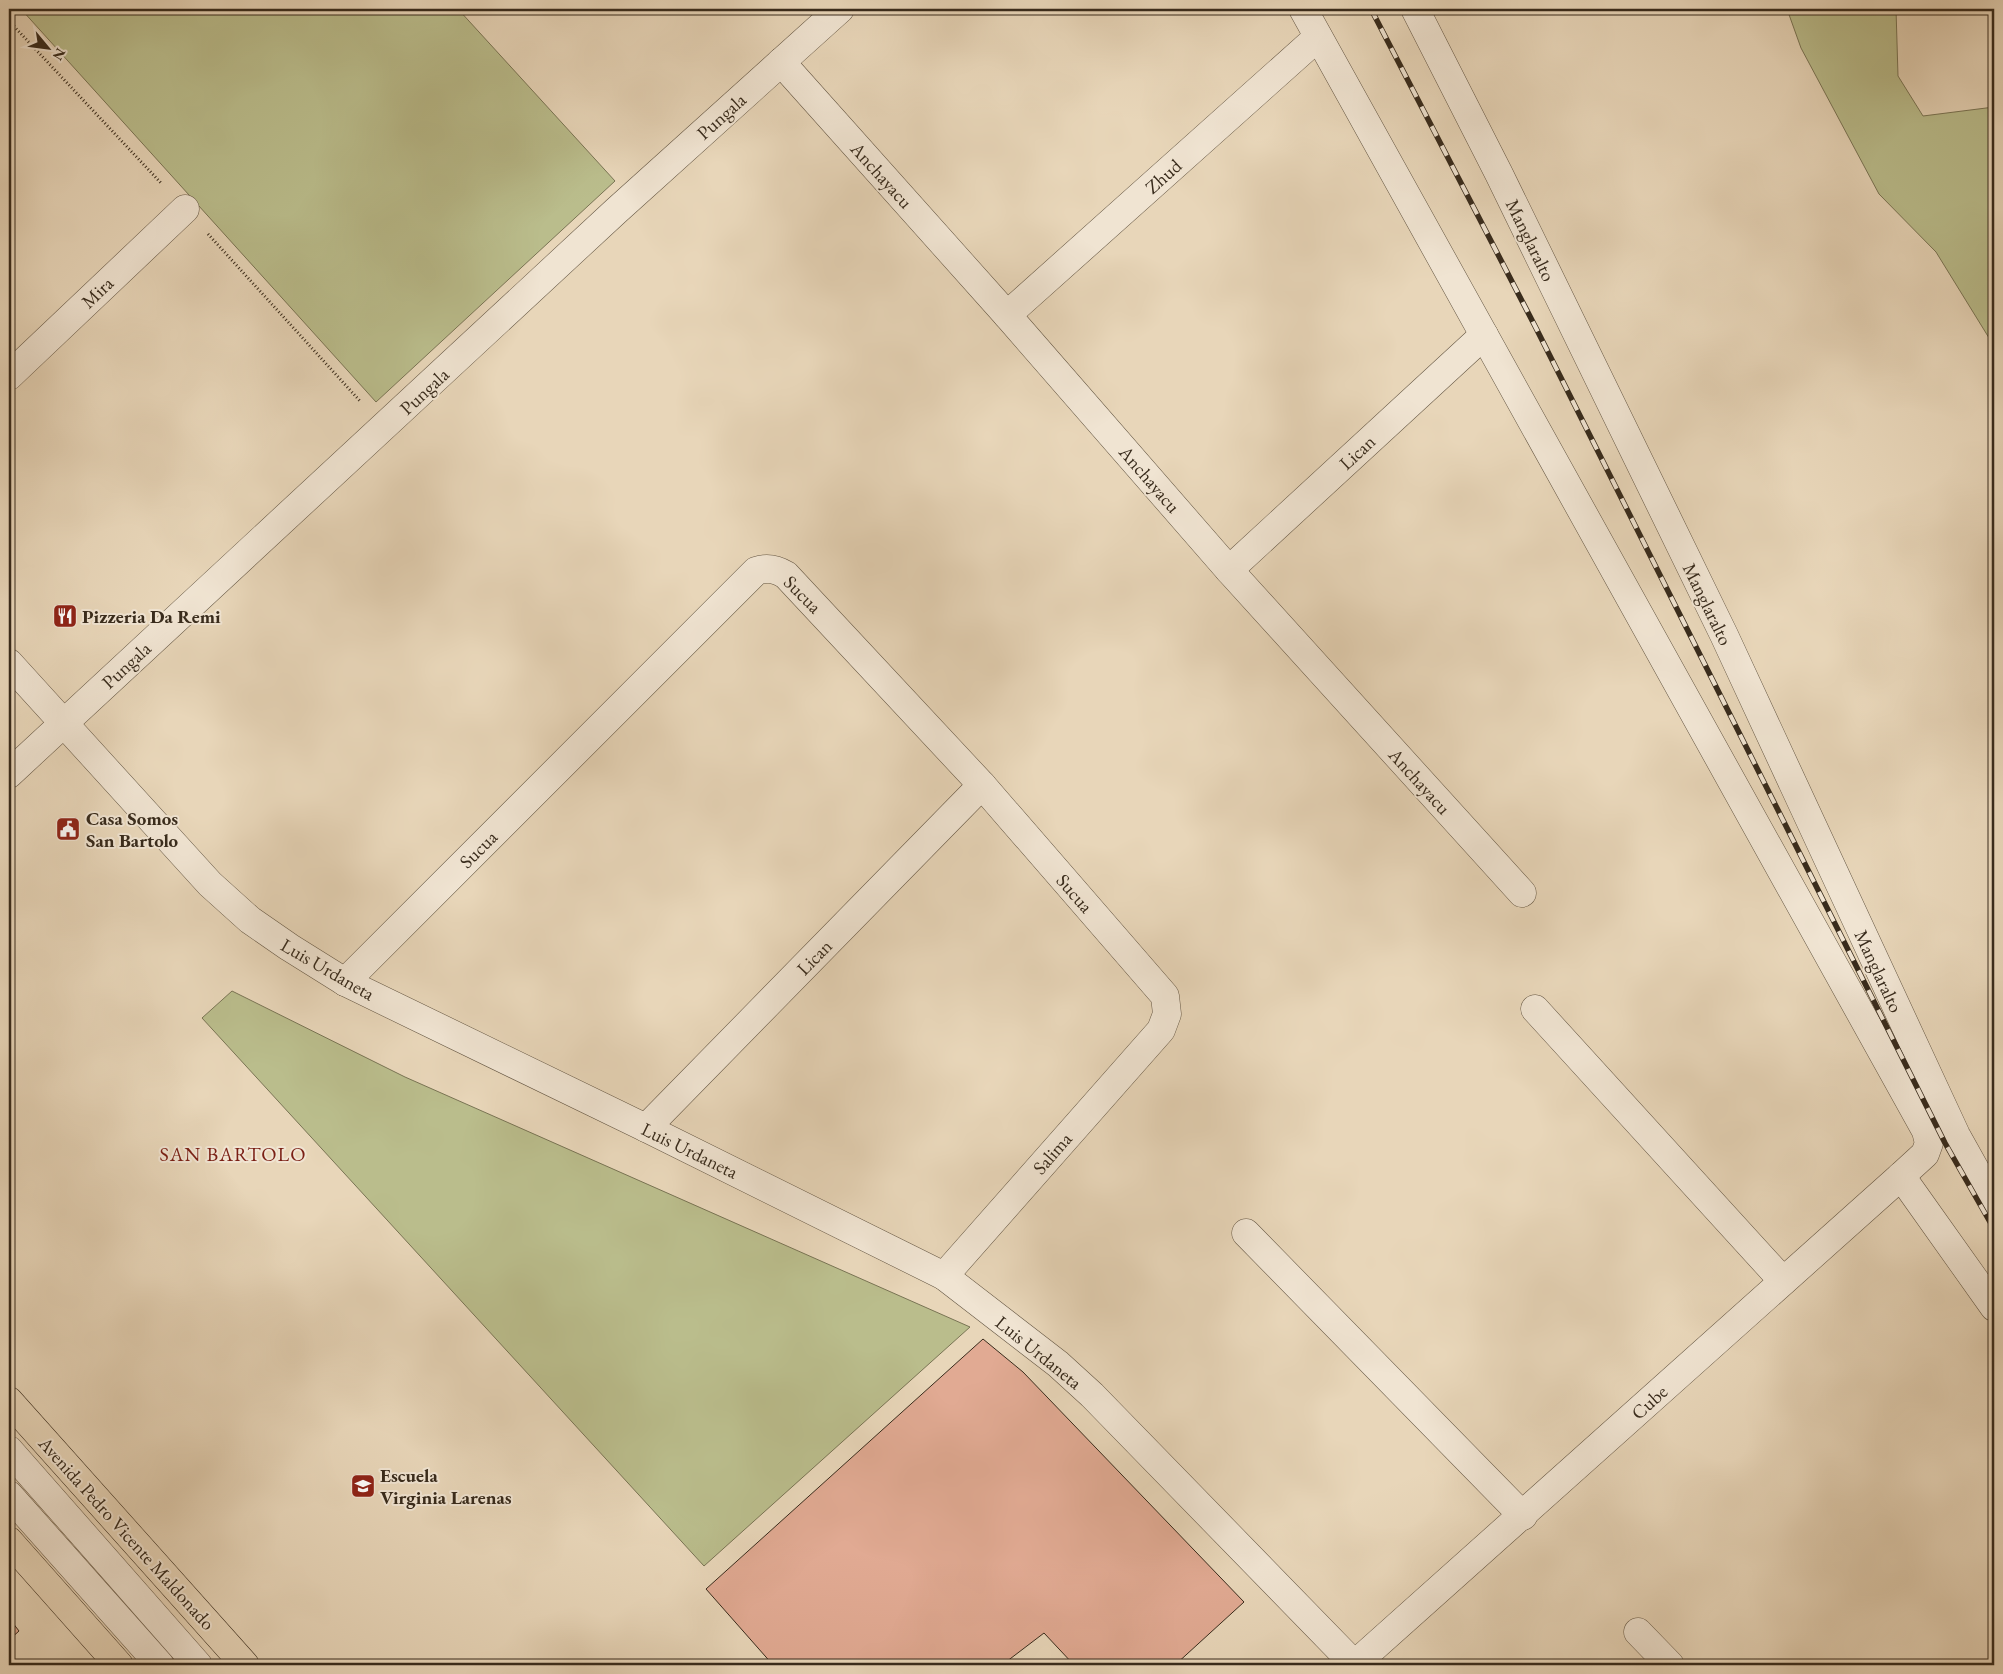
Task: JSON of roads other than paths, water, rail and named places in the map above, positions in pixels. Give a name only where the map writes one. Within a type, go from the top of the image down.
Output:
[{"type":"main road","name":"Avenida Pedro Vicente Maldonado","points":[[9,1401],[246,1665]]},
{"type":"main road","points":[[9,1541],[119,1665]]},
{"type":"street","name":"Pungala","points":[[9,774],[616,211],[840,9]]},
{"type":"street","name":"Manglaralto","points":[[1303,9],[1926,1131]]},
{"type":"street","name":"Manglaralto","points":[[1415,9],[1499,174],[1719,626],[1956,1135],[1994,1203]]},
{"type":"street","name":"Zhud","points":[[1007,316],[1318,36]]},
{"type":"street","name":"Anchayacu","points":[[781,62],[1007,316],[1229,570],[1522,893]]},
{"type":"street","name":"Mira","points":[[9,376],[185,209]]},
{"type":"street","name":"Lican","points":[[1229,570],[1484,335]]},
{"type":"street","name":"Sucua","points":[[346,982],[756,571],[764,568],[779,571],[786,575],[982,785],[1165,996],[1167,1014],[1161,1030]]},
{"type":"street","name":"Luis Urdaneta","points":[[9,663],[210,884],[250,920],[346,982],[944,1276],[1058,1364],[1092,1395],[1355,1665]]},
{"type":"street","name":"Lican","points":[[646,1128],[982,785]]},
{"type":"street","points":[[1535,1009],[1783,1281]]},
{"type":"street","name":"Salima","points":[[944,1276],[1161,1030]]},
{"type":"street","name":"Cube","points":[[1355,1665],[1902,1176],[1925,1154],[1929,1143],[1926,1131]]},
{"type":"street","points":[[1902,1176],[1994,1307]]},
{"type":"street","points":[[1246,1233],[1523,1516]]},
{"type":"street","points":[[9,1450],[198,1665]]},
{"type":"street","points":[[9,1495],[160,1665]]},
{"type":"street","points":[[1638,1632],[1670,1665]]},
{"type":"railway","points":[[1371,9],[1536,328],[1945,1143],[1994,1229]]},
{"type":"place","name":"Pizzeria Da Remi","points":[[65,616]]},
{"type":"place","name":"Casa Somos San Bartolo","points":[[68,829]]},
{"type":"place","name":"Escuela Virginia Larenas","points":[[363,1486]]},
{"type":"district","name":"SAN BARTOLO","points":[[233,1154]]}]
